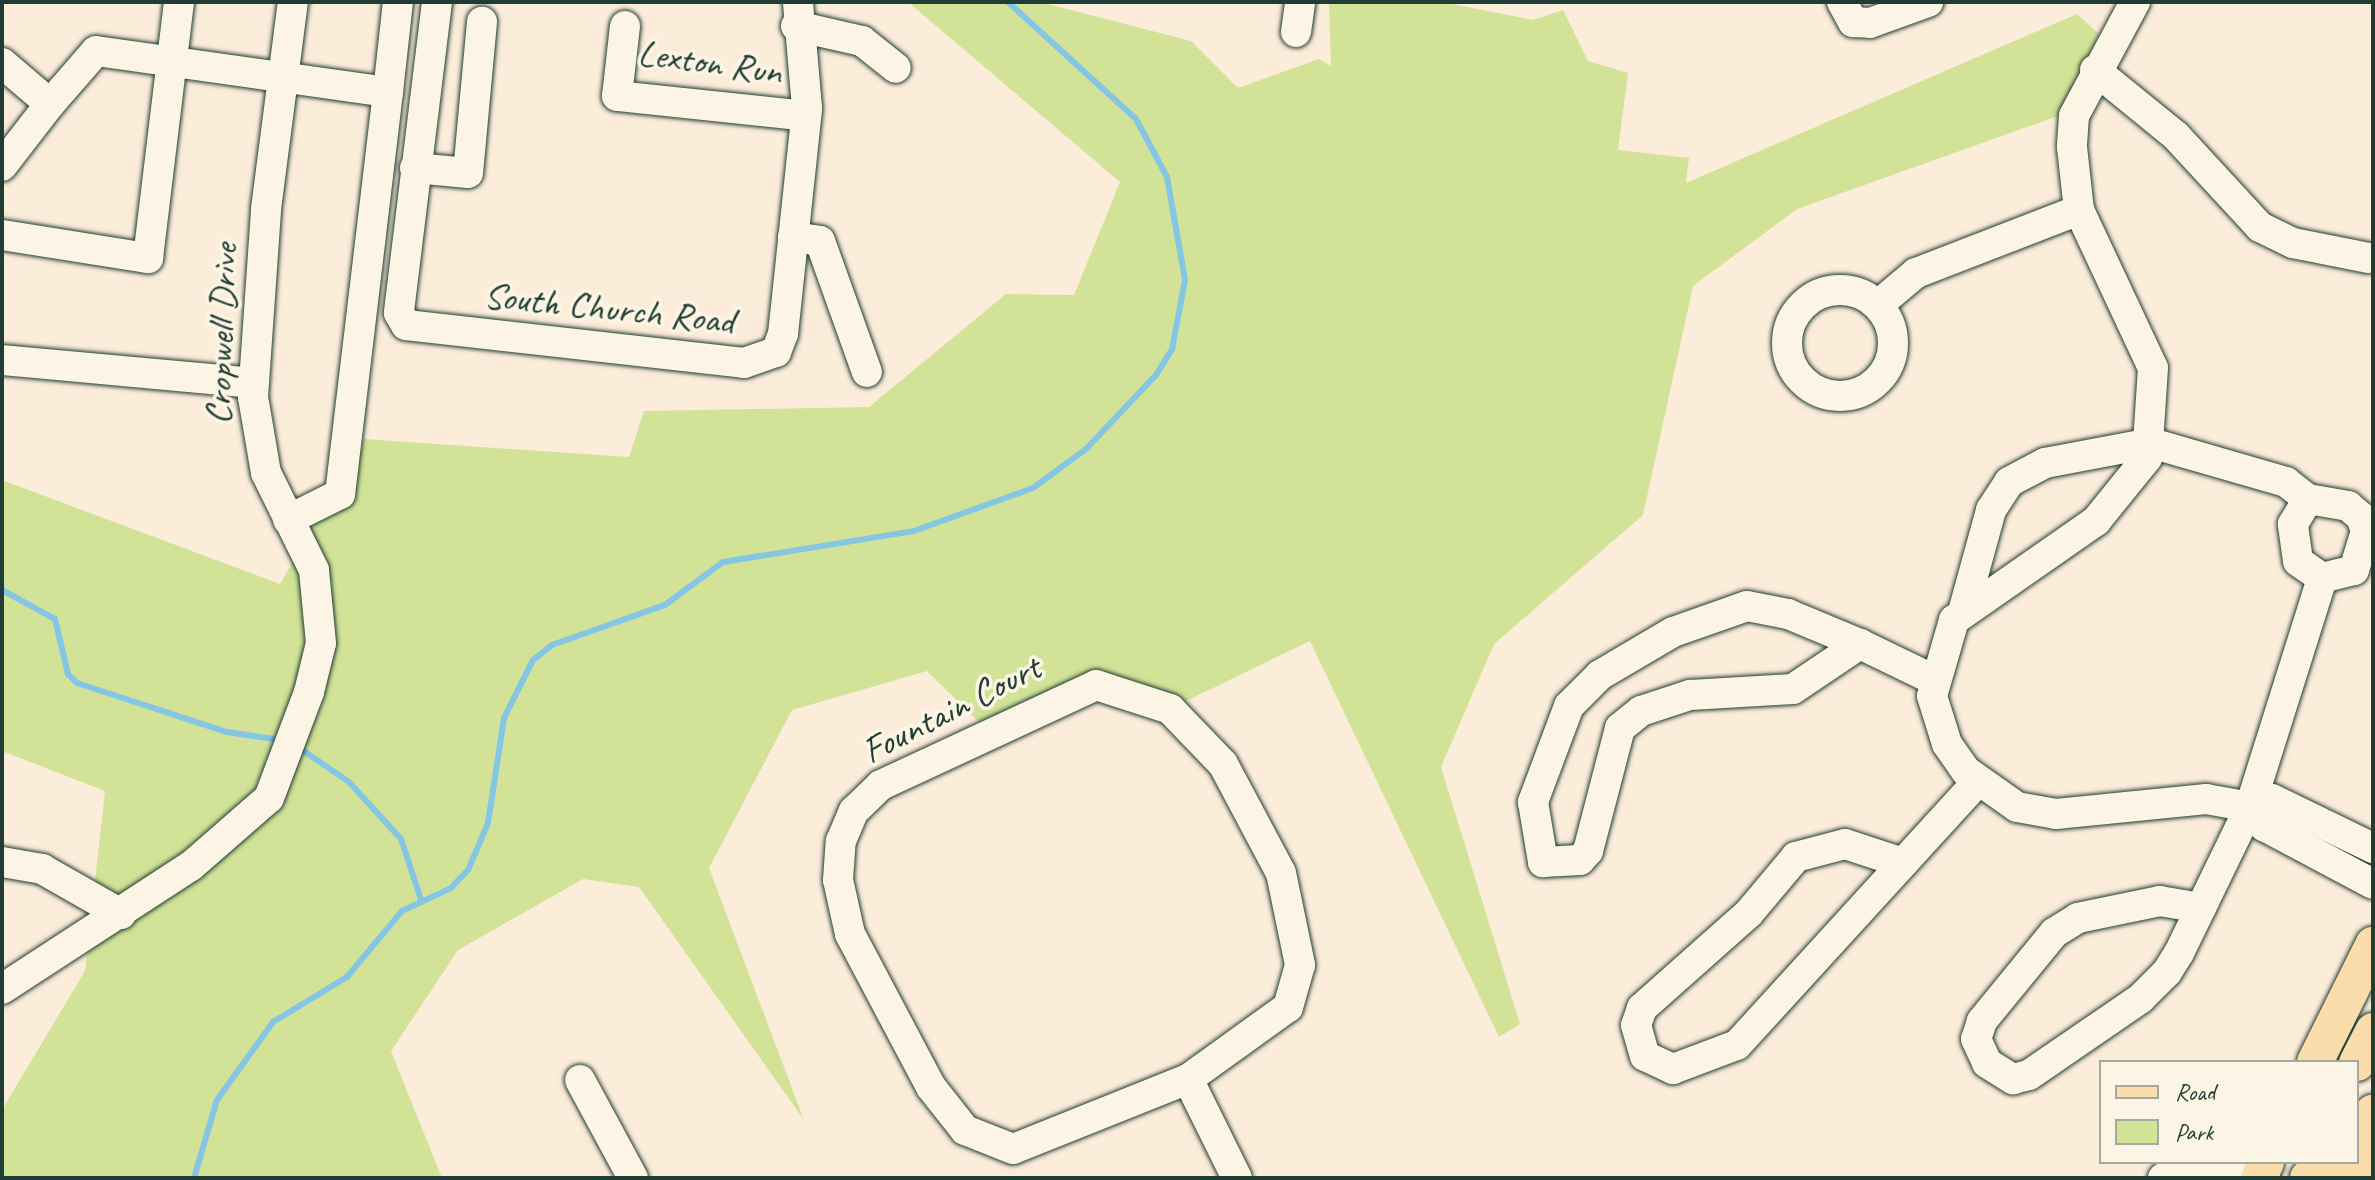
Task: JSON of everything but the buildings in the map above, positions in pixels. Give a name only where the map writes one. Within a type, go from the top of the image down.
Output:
[{"type":"main road","points":[[2316,1060],[2373,945]]},
{"type":"main road","points":[[2358,1060],[2373,1031]]},
{"type":"main road","points":[[2359,1136],[2373,1112]]},
{"type":"main road","points":[[2359,1158],[2366,1178]]},
{"type":"main road","points":[[2308,1178],[2333,1164]]},
{"type":"street","points":[[2,235],[148,258],[179,2]]},
{"type":"street","name":"Cropwell Drive","points":[[2,989],[121,914],[212,851],[280,782],[321,643],[314,570],[288,520],[258,446],[253,383],[293,2]]},
{"type":"street","points":[[288,520],[340,494],[398,2]]},
{"type":"street","name":"South Church Road","points":[[437,2],[399,313],[418,330],[763,360],[783,334],[806,116],[797,14]]},
{"type":"street","points":[[1296,32],[1300,2]]},
{"type":"street","points":[[1842,2],[1853,22],[1870,23],[1928,2]]},
{"type":"street","points":[[1963,612],[2096,521],[2130,485],[2151,443],[2153,368],[2079,210],[2074,116],[2095,70],[2135,2]]},
{"type":"street","points":[[797,14],[862,41],[896,68]]},
{"type":"street","points":[[415,168],[468,173],[482,22]]},
{"type":"street","name":"Lexton Run","points":[[625,26],[617,96],[806,116]]},
{"type":"street","points":[[2,166],[96,51],[388,92]]},
{"type":"street","points":[[2,63],[50,104]]},
{"type":"street","points":[[2095,70],[2176,136],[2260,227],[2293,243],[2372,262]]},
{"type":"street","points":[[1878,305],[1916,273],[2079,210]]},
{"type":"street","points":[[793,237],[820,241],[867,372]]},
{"type":"street","points":[[2,360],[149,379],[253,383]]},
{"type":"street","points":[[2308,499],[2293,524],[2293,545],[2309,574],[2322,578],[2354,570],[2366,531],[2348,506],[2308,499],[2286,482],[2151,443],[2045,463],[2009,482],[1991,510],[1963,612],[1934,680],[1947,744],[1978,781],[2017,807],[2056,814],[2206,799],[2250,807],[2272,799],[2373,848]]},
{"type":"street","points":[[2201,908],[2160,901],[2078,918],[2054,933],[1982,1021],[1976,1039],[1987,1063],[2013,1079],[2061,1059],[2167,972],[2201,908],[2250,807],[2322,578]]},
{"type":"street","points":[[1860,644],[1793,689],[1690,695],[1641,711],[1620,728],[1588,851],[1580,860],[1543,862],[1533,802],[1569,706],[1600,675],[1685,626],[1747,606],[1788,614],[1860,644],[1934,680]]},
{"type":"street","name":"Fountain Court","points":[[1096,685],[1170,709],[1196,730],[1223,764],[1281,873],[1300,965],[1288,1007],[1188,1079],[1032,1146],[1013,1149],[965,1130],[931,1087],[844,915],[841,841],[864,797],[1056,698],[1096,685]]},
{"type":"street","points":[[1903,863],[1845,844],[1796,857],[1749,913],[1642,1008],[1636,1025],[1645,1056],[1673,1069],[1737,1045],[1978,781]]},
{"type":"street","points":[[2250,807],[2264,826],[2373,884]]},
{"type":"street","points":[[2,862],[56,875],[121,914]]},
{"type":"street","points":[[1188,1079],[1237,1178]]},
{"type":"street","points":[[580,1080],[633,1178]]},
{"type":"street","points":[[2163,1178],[2265,1178]]},
{"type":"green space","points":[[908,2],[1040,2],[1191,41],[1238,88],[1319,59],[1331,66],[1329,2],[1442,2],[1533,20],[1563,10],[1588,61],[1628,73],[1618,150],[1689,158],[1686,183],[2077,14],[2099,34],[2061,115],[1797,209],[1693,286],[1643,515],[1494,644],[1441,767],[1520,1024],[1499,1037],[1310,641],[1186,701],[1101,670],[987,730],[927,671],[792,710],[709,868],[804,1120],[639,887],[583,879],[458,950],[391,1051],[442,1178],[2,1178],[2,1110],[85,971],[105,791],[2,751],[2,480],[280,584],[364,439],[629,457],[644,411],[869,407],[1006,294],[1074,295],[1120,182]]},
{"type":"waterway","points":[[194,1178],[217,1100],[273,1022],[347,977],[402,911],[451,888],[468,870],[488,823],[504,718],[533,660],[552,645],[665,605],[723,562],[914,531],[1033,488],[1086,449],[1156,375],[1172,349],[1185,280],[1167,177],[1136,119],[1008,2]]},
{"type":"waterway","points":[[2,590],[55,619],[68,674],[77,683],[227,732],[280,740]]},
{"type":"waterway","points":[[298,747],[349,782],[401,839],[421,900]]}]
